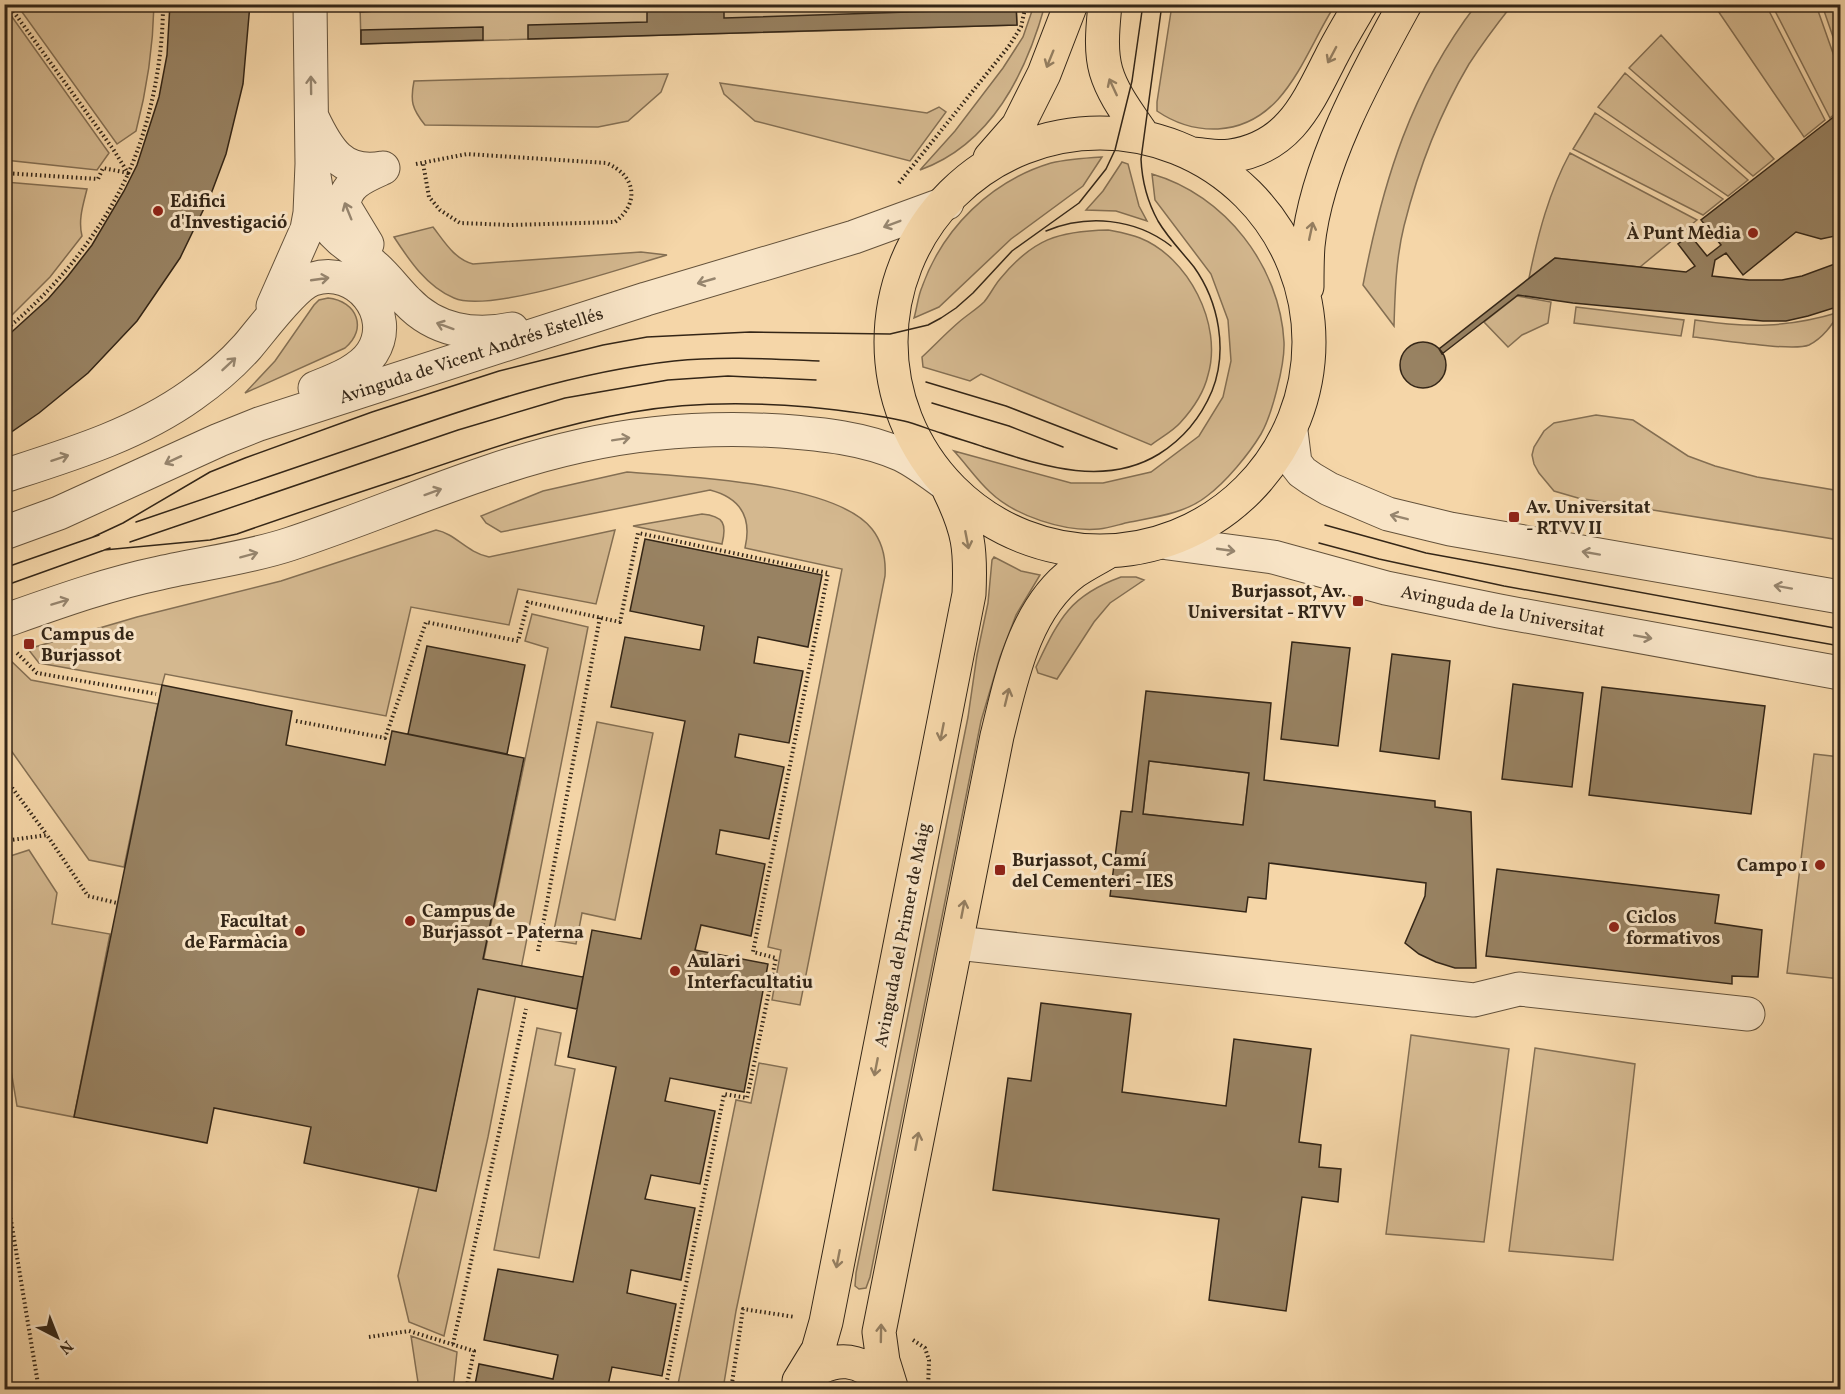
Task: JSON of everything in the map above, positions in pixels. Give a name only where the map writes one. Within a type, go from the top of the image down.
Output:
[{"type":"main road","points":[[958,193],[1018,126],[1044,74],[1071,4]]},
{"type":"main road","points":[[1104,4],[1102,46],[1106,71],[1115,93],[1144,137]]},
{"type":"main road","points":[[1193,154],[1228,156],[1252,151],[1277,138],[1299,116],[1315,91],[1361,4]]},
{"type":"main road","points":[[1306,310],[1295,264],[1273,224],[1238,184],[1193,154],[1144,137],[1119,133],[1074,134],[1031,144],[994,162],[936,212],[918,238],[898,284],[890,334],[893,378],[905,421],[923,455],[947,485],[991,521],[1001,526],[1043,543],[1106,553],[1168,543],[1212,518],[1250,486],[1275,460],[1291,431],[1303,391],[1308,360],[1306,310],[1308,244],[1320,189],[1338,138],[1356,97],[1405,4]]},
{"type":"main road","name":"Avinguda del Primer de Maig","points":[[796,1385],[818,1350],[826,1322],[969,594],[968,536],[947,485]]},
{"type":"main road","points":[[891,1389],[883,1361],[879,1332],[997,736],[1018,653],[1035,620],[1053,593],[1073,572],[1106,553]]},
{"type":"main road","points":[[796,1385],[815,1368],[831,1362],[851,1363],[866,1367],[891,1389]]},
{"type":"street","points":[[261,329],[307,229],[312,198],[310,4]]},
{"type":"street","points":[[312,117],[329,148],[346,165],[370,171],[383,168]]},
{"type":"street","points":[[312,164],[321,209],[329,226],[388,279]]},
{"type":"street","points":[[383,168],[354,183],[347,190],[344,206],[388,279],[408,303],[438,325],[472,333],[498,332],[646,299]]},
{"type":"street","name":"Avinguda de Vicent Andrés Estellés","points":[[4,533],[59,513],[219,440],[301,411],[646,299],[854,237],[958,193]]},
{"type":"street","points":[[4,476],[85,450],[166,410],[191,395],[227,367],[297,291],[311,279],[339,278],[361,288],[375,305],[381,328],[378,341],[371,354],[345,375],[272,408],[219,440]]},
{"type":"street","points":[[10,635],[57,603],[158,573],[240,558],[289,544],[525,460],[580,446],[672,431],[734,429],[829,435],[902,455],[947,485]]},
{"type":"street","points":[[1291,431],[1295,463],[1302,472],[1329,489],[1388,514],[1462,531],[1840,597]]},
{"type":"street","name":"Avinguda de la Universitat","points":[[1168,543],[1273,557],[1408,593],[1840,673]]},
{"type":"street","points":[[957,943],[1474,1000],[1519,989],[1748,1014]]},
{"type":"path","points":[[8,4],[128,173]]},
{"type":"path","points":[[4,331],[44,294],[80,251],[100,222],[128,173],[150,104],[163,30],[164,4]]},
{"type":"path","points":[[895,188],[1009,46],[1021,27],[1026,4]]},
{"type":"path","points":[[383,168],[423,164],[467,154],[606,164],[625,174],[630,183],[631,204],[625,215],[615,222],[511,225],[460,223],[440,210],[429,198],[423,164]]},
{"type":"path","points":[[4,173],[98,179],[103,168],[128,173]]},
{"type":"path","points":[[296,721],[385,738],[426,622],[518,640],[528,602],[620,622],[638,533],[828,573],[753,952],[776,958],[747,1098],[724,1094],[665,1389]]},
{"type":"path","points":[[538,951],[600,617]]},
{"type":"path","points":[[10,635],[37,673],[156,694]]},
{"type":"path","points":[[4,777],[88,896],[117,903]]},
{"type":"path","points":[[4,841],[46,835]]},
{"type":"path","points":[[453,1344],[526,1009]]},
{"type":"path","points":[[4,1178],[39,1389]]},
{"type":"path","points":[[369,1337],[408,1331],[474,1351],[466,1389]]},
{"type":"shaded area","points":[[1016,4],[1017,25],[361,44],[360,5]]},
{"type":"shaded area","points":[[1172,4],[1335,5],[1290,84],[1277,101],[1261,115],[1241,124],[1210,129],[1186,125],[1157,111]]},
{"type":"shaded area","points":[[17,5],[154,5],[149,68],[136,131],[117,144]]},
{"type":"shaded area","points":[[1034,5],[1045,5],[1028,56],[1002,103],[967,143],[945,158],[920,170],[955,131],[1003,68],[1023,37]]},
{"type":"shaded area","points":[[1476,5],[1512,5],[1479,49],[1458,83],[1423,163],[1401,238],[1396,275],[1394,326],[1363,285],[1380,209],[1390,173],[1417,104],[1453,37]]},
{"type":"shaded area","points":[[1714,5],[1766,5],[1825,120],[1804,137]]},
{"type":"shaded area","points":[[1772,5],[1816,5],[1840,73],[1840,109],[1830,118]]},
{"type":"shaded area","points":[[1822,5],[1840,5],[1840,57]]},
{"type":"shaded area","points":[[5,7],[109,153],[97,170],[5,160]]},
{"type":"shaded area","points":[[1661,35],[1774,159],[1753,176],[1629,68]]},
{"type":"shaded area","points":[[1625,73],[1748,180],[1728,196],[1598,107]]},
{"type":"shaded area","points":[[668,74],[661,92],[628,121],[598,127],[425,125],[417,114],[412,99],[414,81]]},
{"type":"shaded area","points":[[720,83],[927,113],[939,107],[946,112],[910,161],[755,121],[724,94]]},
{"type":"shaded area","points":[[1595,113],[1723,199],[1703,215],[1573,149]]},
{"type":"shaded area","points":[[1570,153],[1697,220],[1640,267],[1555,258],[1529,278],[1545,214]]},
{"type":"shaded area","points":[[1102,157],[1083,186],[1011,239],[939,307],[914,318],[919,294],[931,265],[943,245],[956,227],[989,195],[1029,171],[1051,163]]},
{"type":"shaded area","points":[[1122,162],[1128,164],[1139,206],[1147,221],[1116,211],[1086,210],[1103,191]]},
{"type":"shaded area","points":[[1152,174],[1178,184],[1203,198],[1225,216],[1244,237],[1260,261],[1272,287],[1280,314],[1284,342],[1280,376],[1273,402],[1261,434],[1244,459],[1214,490],[1190,507],[1099,529],[1071,528],[1041,521],[1000,501],[954,451],[1071,483],[1103,483],[1151,472],[1199,436],[1223,397],[1231,361],[1228,320],[1211,274],[1155,200]]},
{"type":"shaded area","points":[[5,182],[87,189],[81,218],[82,236],[50,277],[5,322]]},
{"type":"shaded area","points":[[433,227],[455,254],[473,264],[641,252],[667,255],[526,295],[472,301],[454,298],[435,287],[412,264],[394,237]]},
{"type":"shaded area","points":[[1108,230],[1140,238],[1157,247],[1173,260],[1187,276],[1198,294],[1206,314],[1211,355],[1208,375],[1193,407],[1170,432],[1151,445],[981,374],[970,381],[923,367],[922,357],[954,326],[984,302],[1012,265],[1035,246],[1061,235]]},
{"type":"shaded area","points":[[1517,296],[1551,302],[1548,323],[1522,335],[1508,347],[1484,322]]},
{"type":"shaded area","points":[[328,298],[346,304],[356,317],[356,333],[352,341],[345,348],[245,393],[275,361],[314,305],[319,300]]},
{"type":"shaded area","points":[[1576,307],[1684,320],[1681,336],[1574,323]]},
{"type":"shaded area","points":[[1840,312],[1819,339],[1800,347],[1693,337],[1695,320],[1768,325],[1803,321]]},
{"type":"shaded area","points":[[1596,415],[1633,420],[1688,456],[1715,466],[1757,477],[1840,491],[1840,540],[1578,498],[1554,491],[1534,464],[1532,455],[1534,447],[1544,431],[1554,423]]},
{"type":"shaded area","points":[[627,472],[758,485],[826,501],[853,513],[872,529],[881,546],[885,576],[800,1005],[772,1000],[781,950],[768,947],[842,569],[745,548],[747,527],[742,511],[730,498],[710,490],[501,532],[486,523],[481,516],[543,491]]},
{"type":"shaded area","points":[[702,514],[715,517],[722,522],[724,531],[722,544],[633,526]]},
{"type":"shaded area","points":[[436,530],[449,535],[481,555],[489,557],[615,530],[596,604],[518,589],[509,625],[411,607],[386,716],[165,674],[162,685],[39,663],[28,649],[137,617],[281,581]]},
{"type":"shaded area","points":[[994,557],[1021,571],[1040,575],[1016,615],[1000,657],[981,721],[870,1277],[866,1288],[859,1289],[855,1286],[856,1273],[968,717]]},
{"type":"shaded area","points":[[1121,577],[1136,577],[1144,580],[1110,603],[1094,622],[1057,679],[1038,673],[1036,667],[1059,622],[1068,611],[1089,592]]},
{"type":"shaded area","points":[[532,614],[588,627],[488,1137],[444,1336],[409,1322],[398,1276],[419,1187],[436,1190],[548,648],[525,641]]},
{"type":"shaded area","points":[[8,658],[31,680],[158,704],[124,867],[89,860],[5,742],[4,660]]},
{"type":"shaded area","points":[[597,722],[653,733],[615,920],[582,913],[576,944],[552,940]]},
{"type":"shaded area","name":"Campo 1","points":[[1814,754],[1840,757],[1840,979],[1787,973]]},
{"type":"shaded area","points":[[1149,761],[1249,773],[1243,825],[1143,814]]},
{"type":"shaded area","points":[[29,850],[57,893],[52,924],[110,934],[74,1117],[17,1106],[5,1034],[4,858]]},
{"type":"shaded area","points":[[537,1028],[561,1033],[555,1065],[575,1069],[539,1258],[494,1250]]},
{"type":"shaded area","points":[[1411,1035],[1509,1049],[1484,1242],[1386,1234]]},
{"type":"shaded area","points":[[1535,1048],[1635,1064],[1613,1260],[1509,1251]]},
{"type":"shaded area","points":[[759,1063],[787,1068],[736,1311],[723,1389],[677,1389],[736,1100],[751,1103]]},
{"type":"shaded area","points":[[411,1336],[457,1352],[453,1389],[419,1389]]},
{"type":"building","name":"Edifici d'Investigació","points":[[170,4],[250,4],[243,84],[226,154],[211,194],[180,258],[137,321],[88,373],[39,413],[4,437],[4,339],[48,299],[92,245],[137,165],[159,97],[167,55]]},
{"type":"building","points":[[360,4],[375,4],[375,11],[360,12]]},
{"type":"building","points":[[390,4],[501,4],[501,5],[390,9]]},
{"type":"building","points":[[724,4],[724,18],[1000,9],[1000,4],[1016,4],[1017,25],[528,39],[528,25],[647,22],[647,7]]},
{"type":"building","points":[[483,27],[483,40],[361,44],[361,30]]},
{"type":"building","name":"À Punt Mèdia","points":[[1840,112],[1840,235],[1821,239],[1796,232],[1743,275],[1726,253],[1715,260],[1712,276],[1749,280],[1782,280],[1802,276],[1840,262],[1840,306],[1786,321],[1763,321],[1573,303],[1518,295],[1442,354],[1439,349],[1555,258],[1686,272],[1695,266],[1678,244],[1690,235],[1707,256],[1721,245],[1701,220]]},
{"type":"building","points":[[1423,342],[1439,349],[1446,365],[1439,381],[1423,388],[1407,381],[1400,365],[1407,349]]},
{"type":"building","name":"Aulari Interfacultatiu","points":[[645,539],[822,575],[808,647],[758,637],[754,663],[803,671],[789,743],[739,734],[735,757],[784,767],[769,839],[720,830],[716,854],[765,864],[751,936],[701,925],[695,950],[768,964],[744,1092],[670,1078],[665,1101],[715,1111],[700,1184],[651,1175],[645,1199],[695,1208],[681,1280],[631,1270],[627,1293],[676,1304],[662,1376],[612,1367],[607,1390],[474,1390],[479,1364],[553,1379],[558,1355],[484,1340],[498,1269],[573,1282],[616,1067],[568,1057],[592,930],[641,939],[685,721],[611,707],[625,637],[700,650],[704,626],[630,611]]},
{"type":"building","points":[[1292,642],[1350,648],[1338,746],[1281,739]]},
{"type":"building","points":[[427,646],[525,665],[507,754],[408,734]]},
{"type":"building","points":[[1392,654],[1450,661],[1439,759],[1380,751]]},
{"type":"building","points":[[1513,684],[1583,693],[1572,787],[1502,779]]},
{"type":"building","name":"Facultat de Farmàcia","points":[[162,685],[292,711],[286,745],[385,765],[392,731],[524,758],[483,959],[583,977],[577,1009],[478,989],[436,1191],[304,1163],[311,1127],[214,1108],[207,1143],[74,1117]]},
{"type":"building","points":[[1602,687],[1765,706],[1751,814],[1589,795]]},
{"type":"building","points":[[1146,691],[1271,703],[1264,780],[1435,801],[1435,807],[1471,812],[1476,968],[1455,968],[1436,962],[1419,954],[1405,943],[1425,896],[1426,883],[1269,863],[1266,899],[1248,897],[1246,912],[1110,896],[1121,811],[1132,812]],"holes":[[[1149,761],[1249,773],[1243,825],[1143,814]]]},
{"type":"building","name":"Ciclos formativos","points":[[1497,869],[1719,895],[1715,923],[1762,930],[1758,977],[1732,976],[1732,984],[1486,956]]},
{"type":"building","points":[[1041,1003],[1131,1014],[1122,1092],[1226,1106],[1234,1039],[1311,1049],[1299,1142],[1321,1145],[1319,1167],[1341,1169],[1338,1202],[1302,1197],[1286,1311],[1209,1300],[1219,1219],[993,1190],[1008,1078],[1031,1081]]},
{"type":"tram line","points":[[93,537],[123,523],[210,472],[372,412],[499,371],[603,345],[647,337],[750,332],[890,334],[928,325],[956,308],[1012,251],[1079,203],[1106,169],[1115,150],[1132,81],[1143,4]]},
{"type":"tram line","points":[[104,550],[210,540],[237,534],[520,439],[604,417],[676,406],[764,404],[868,414],[909,422],[1027,460],[1072,470],[1116,470],[1138,464],[1159,454],[1183,434],[1208,401],[1217,376],[1220,343],[1210,296],[1194,267],[1158,221],[1148,199],[1143,176],[1141,159],[1162,4]]},
{"type":"tram line","points":[[1046,231],[1078,222],[1110,222],[1142,229],[1171,246]]},
{"type":"tram line","points":[[136,522],[456,413],[564,381],[637,366],[692,359],[746,358],[819,361]]},
{"type":"tram line","points":[[130,542],[458,430],[565,398],[668,380],[728,376],[816,380]]},
{"type":"tram line","points":[[926,382],[1006,406],[1117,449]]},
{"type":"tram line","points":[[932,403],[1009,426],[1063,447]]},
{"type":"tram line","points":[[1325,525],[1426,553],[1840,629]]},
{"type":"tram line","points":[[4,568],[99,535]]},
{"type":"tram line","points":[[1319,543],[1379,559],[1504,586],[1840,646]]},
{"type":"tram line","points":[[4,586],[110,548]]},
{"type":"place","name":"Edifici d'Investigació","points":[[158,211]]},
{"type":"place","name":"À Punt Mèdia","points":[[1753,233]]},
{"type":"place","name":"Av. Universitat - RTVV II","points":[[1514,517]]},
{"type":"place","name":"Burjassot, Av. Universitat - RTVV","points":[[1358,601]]},
{"type":"place","name":"Campus de Burjassot","points":[[29,644]]},
{"type":"place","name":"Campo 1","points":[[1820,865]]},
{"type":"place","name":"Burjassot, Camí del Cementeri - IES","points":[[1000,870]]},
{"type":"place","name":"Campus de Burjassot - Paterna","points":[[410,921]]},
{"type":"place","name":"Ciclos formativos","points":[[1614,927]]},
{"type":"place","name":"Facultat de Farmàcia","points":[[300,931]]},
{"type":"place","name":"Aulari Interfacultatiu","points":[[675,971]]}]
